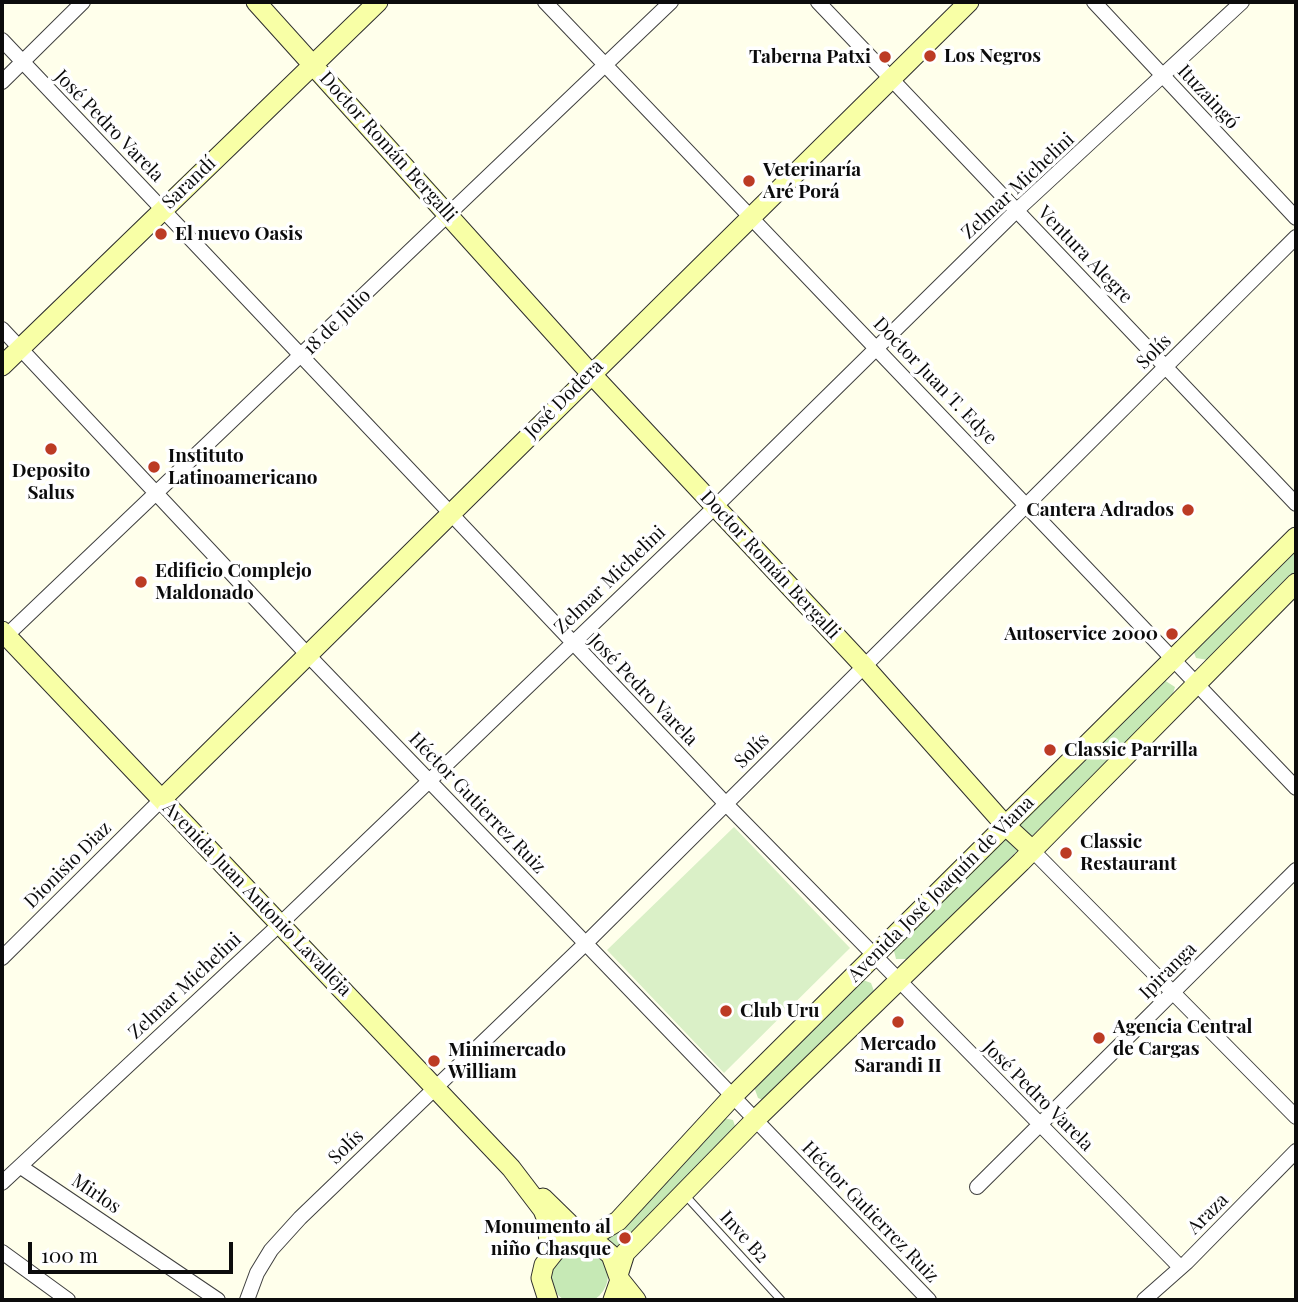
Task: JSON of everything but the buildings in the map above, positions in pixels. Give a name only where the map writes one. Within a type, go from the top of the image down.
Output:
[{"type":"street","points":[[2,82],[83,2]]},
{"type":"street","name":"Doctor Román Bergalli","points":[[256,2],[1005,825],[1296,1117]]},
{"type":"street","name":"Sarandí","points":[[2,366],[378,2]]},
{"type":"street","name":"Doctor Juan T. Edye","points":[[545,2],[1296,788]]},
{"type":"street","name":"18 de Julio","points":[[3,636],[671,2]]},
{"type":"street","name":"Ventura Alegre","points":[[818,2],[1296,504]]},
{"type":"street","name":"José Dodera","points":[[162,799],[306,653],[969,2]]},
{"type":"street","name":"Ituzaingó","points":[[1094,2],[1296,218]]},
{"type":"street","name":"Zelmar Michelini","points":[[2,1183],[280,924],[716,506],[1016,211],[1163,78],[1242,2]]},
{"type":"street","name":"José Pedro Varela","points":[[2,40],[572,644],[874,957],[1179,1266]]},
{"type":"street","name":"Solís","points":[[247,1300],[257,1273],[271,1250],[293,1226],[586,943],[1296,237]]},
{"type":"street","name":"Héctor Gutierrez Ruiz","points":[[2,330],[306,653],[929,1300]]},
{"type":"street","name":"Avenida José Joaquín de Viana","points":[[550,1254],[568,1241],[585,1240],[618,1221],[732,1097],[1296,537]]},
{"type":"street","name":"Avenida José Joaquín de Viana","points":[[613,1300],[625,1253],[754,1121],[1032,850],[1296,583]]},
{"type":"street","name":"Avenida Juan Antonio Lavalleja","points":[[3,636],[162,799],[511,1168],[547,1220],[550,1254],[541,1278],[545,1297]]},
{"type":"street","name":"Dionisio Diaz","points":[[2,958],[162,799]]},
{"type":"street","name":"Ipiranga","points":[[978,1187],[1296,870]]},
{"type":"street","name":"Araza","points":[[1144,1300],[1296,1151]]},
{"type":"street","name":"Mirlos","points":[[21,1167],[212,1298]]},
{"type":"street","name":"Avenida Juan Antonio Lavalleja","points":[[511,1168],[520,1173],[585,1240],[604,1247],[616,1262],[620,1276]]},
{"type":"street","points":[[2,1252],[68,1300]]},
{"type":"street","points":[[620,1276],[636,1300]]},
{"type":"lane","name":"Inve B2","points":[[684,1194],[781,1300]]},
{"type":"green space","points":[[1296,544],[1296,573],[1208,660],[1196,658],[1193,650]]},
{"type":"green space","points":[[1164,680],[1175,687],[1172,697],[1032,836],[1028,837],[1015,825]]},
{"type":"green space","name":"Club Uru","points":[[734,827],[850,948],[724,1073],[607,950]]},
{"type":"green space","points":[[1005,834],[1021,847],[909,959],[896,959],[893,947]]},
{"type":"green space","points":[[863,980],[871,983],[874,991],[763,1100],[758,1098],[754,1087]]},
{"type":"green space","points":[[724,1118],[733,1120],[736,1129],[619,1249],[607,1237]]},
{"type":"green space","points":[[579,1246],[590,1248],[603,1259],[608,1275],[606,1286],[595,1299],[579,1304],[568,1302],[555,1291],[550,1275],[552,1264],[563,1251]]},
{"type":"place","name":"Los Negros","points":[[930,56]]},
{"type":"place","name":"Taberna Patxi","points":[[885,57]]},
{"type":"place","name":"Veterinaría Aré Porá","points":[[749,181]]},
{"type":"place","name":"El nuevo Oasis","points":[[161,234]]},
{"type":"place","name":"Deposito Salus","points":[[51,449]]},
{"type":"place","name":"Instituto Latinoamericano","points":[[154,467]]},
{"type":"place","name":"Cantera Adrados","points":[[1188,510]]},
{"type":"place","name":"Edificio Complejo Maldonado","points":[[141,582]]},
{"type":"place","name":"Autoservice 2000","points":[[1172,634]]},
{"type":"place","name":"Classic Parrilla","points":[[1050,750]]},
{"type":"place","name":"Classic Restaurant","points":[[1066,853]]},
{"type":"place","name":"Club Uru","points":[[726,1011]]},
{"type":"place","name":"Mercado Sarandi II","points":[[898,1022]]},
{"type":"place","name":"Agencia Central de Cargas","points":[[1099,1038]]},
{"type":"place","name":"Minimercado William","points":[[434,1061]]},
{"type":"place","name":"Monumento al niño Chasque","points":[[625,1238]]}]
